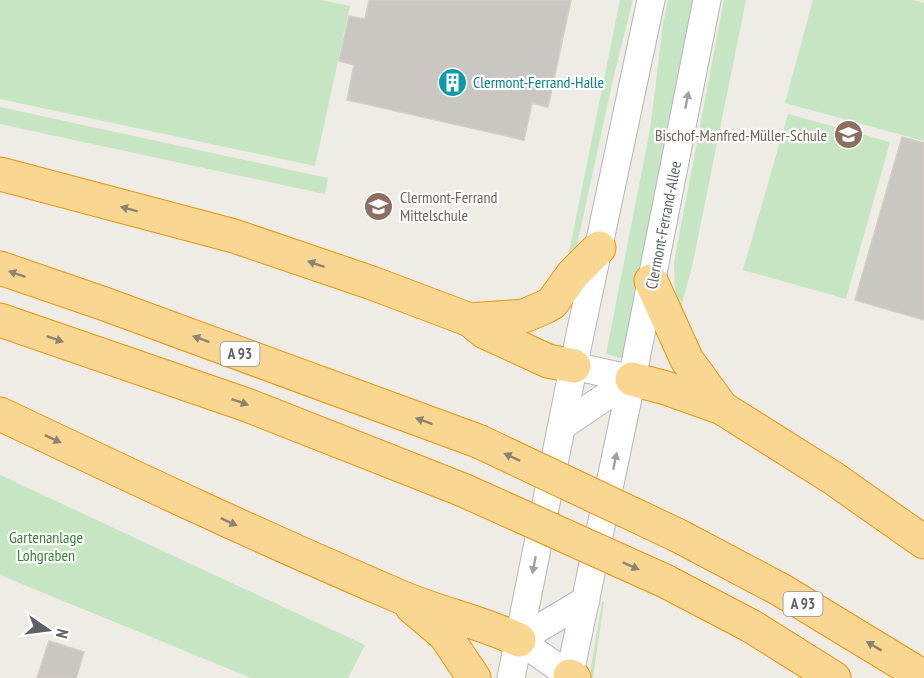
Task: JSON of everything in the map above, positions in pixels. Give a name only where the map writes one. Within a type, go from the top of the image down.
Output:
[{"type":"highway","points":[[0,174],[234,236],[372,283],[470,320],[485,332],[548,361],[574,366]]},
{"type":"highway","points":[[470,320],[524,316],[545,307],[552,303],[573,274],[599,248]]},
{"type":"highway","name":"A 93","points":[[0,268],[102,303],[478,441],[679,536],[781,590],[924,677]]},
{"type":"highway","points":[[651,281],[687,360],[722,408]]},
{"type":"highway","points":[[0,320],[247,405],[463,490],[665,581],[751,626],[834,678]]},
{"type":"highway","points":[[632,379],[666,388],[722,408],[833,478],[924,542]]},
{"type":"highway","points":[[0,414],[270,541],[399,597],[492,627],[519,640]]},
{"type":"highway","points":[[399,597],[445,635],[474,678]]},
{"type":"street","points":[[512,678],[574,366],[651,0]]},
{"type":"street","name":"Clermont-Ferrand-Allee","points":[[519,640],[571,677],[707,0]]},
{"type":"street","points":[[574,366],[632,379]]},
{"type":"street","points":[[562,426],[632,379]]},
{"type":"street","points":[[519,640],[586,600]]},
{"type":"green space","points":[[0,0],[321,0],[350,6],[315,166],[0,99]]},
{"type":"green space","points":[[620,0],[633,0],[614,75],[574,259],[564,277]]},
{"type":"green space","points":[[668,0],[696,0],[624,359],[606,354],[650,130]]},
{"type":"green space","points":[[724,0],[746,0],[692,267],[679,314],[674,263]]},
{"type":"green space","points":[[813,0],[913,0],[924,3],[924,141],[785,103]]},
{"type":"green space","points":[[0,107],[328,178],[325,194],[0,124]]},
{"type":"green space","points":[[788,114],[890,142],[846,299],[743,270]]},
{"type":"green space","name":"Gartenanlage Lohgraben","points":[[0,475],[365,645],[348,678],[251,678],[0,575]]},
{"type":"green space","points":[[602,602],[604,602],[593,678],[591,678],[591,667]]},
{"type":"building","name":"Clermont-Ferrand-Halle","points":[[369,0],[571,0],[548,107],[532,103],[524,140],[347,100],[354,65],[339,61],[349,16],[365,19]]},
{"type":"building","points":[[902,137],[924,143],[924,320],[855,300]]},
{"type":"building","points":[[49,641],[84,652],[76,678],[37,678]]},
{"type":"place","name":"Clermont-Ferrand-Halle","points":[[452,82]]},
{"type":"place","name":"Bischof-Manfred-Müller-Schule","points":[[848,135]]},
{"type":"place","name":"Clermont-Ferrand Mittelschule","points":[[379,206]]}]
